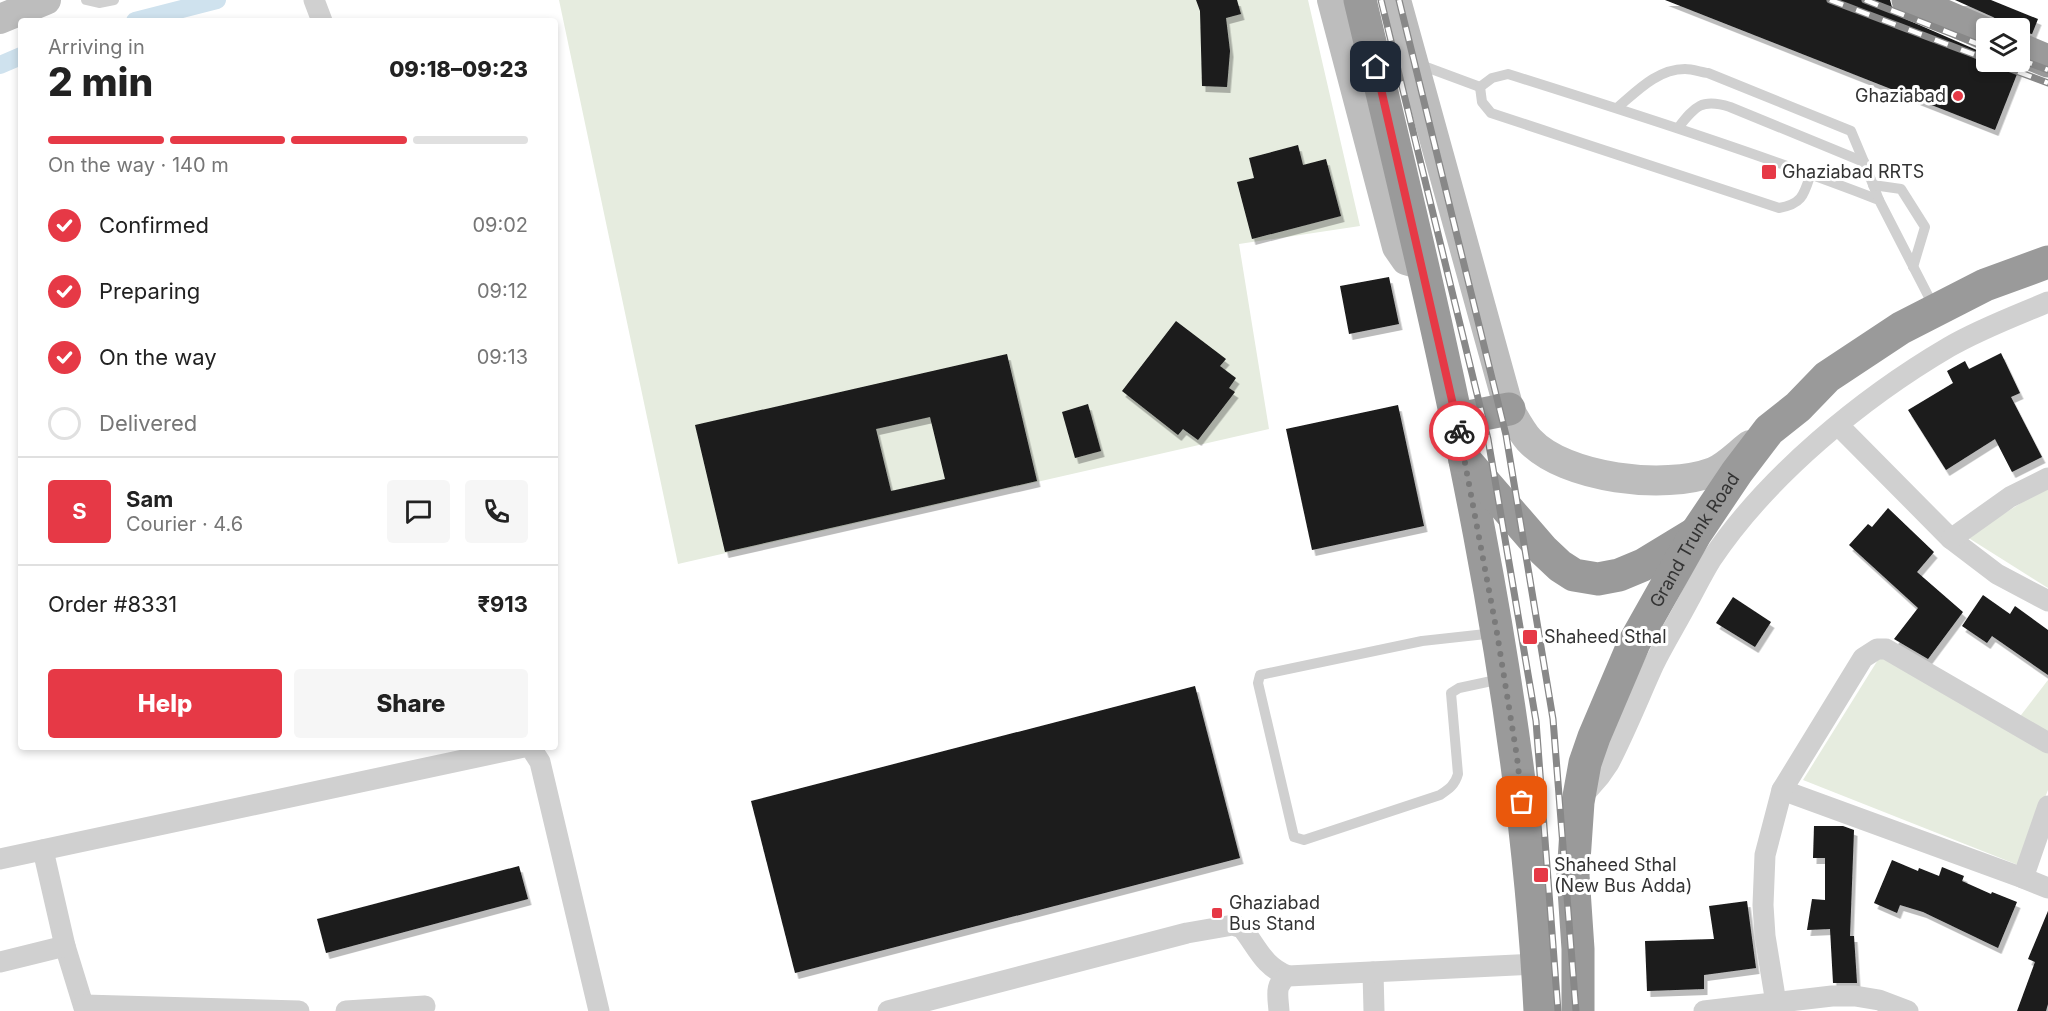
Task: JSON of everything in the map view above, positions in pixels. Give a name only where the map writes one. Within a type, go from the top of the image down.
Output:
[{"type":"highway","points":[[1360,0],[1458,418],[1497,633],[1517,757],[1538,964],[1540,1011]]},
{"type":"highway","points":[[1918,2],[1976,29]]},
{"type":"highway","points":[[2030,54],[2048,62]]},
{"type":"highway","name":"Grand Trunk Road","points":[[1578,1011],[1578,949],[1573,874],[1578,802],[1585,764],[1593,737],[1634,643],[1696,533],[1737,472],[1769,430],[1798,407],[1827,377],[1901,328],[1935,310],[1985,285],[2048,262]]},
{"type":"highway","points":[[1458,418],[1509,408]]},
{"type":"highway","points":[[1464,459],[1543,550],[1574,575],[1598,579],[1619,575],[1643,565],[1696,533]]},
{"type":"main road","points":[[0,19],[46,0]]},
{"type":"main road","points":[[1332,0],[1397,247],[1406,260],[1421,256]]},
{"type":"main road","points":[[1396,0],[1509,408],[1528,439],[1554,458],[1592,474],[1650,480],[1692,478],[1716,472],[1769,430]]},
{"type":"street","points":[[314,0],[321,18]]},
{"type":"street","points":[[1578,802],[1609,763],[1656,662],[1710,562],[1735,527],[1758,502],[1805,454],[1838,425],[1886,389],[1950,347],[1990,326],[2048,302]]},
{"type":"street","points":[[1838,425],[1951,539],[1997,574],[2048,601]]},
{"type":"street","points":[[1951,539],[2010,497],[2048,478]]},
{"type":"street","points":[[1776,1003],[1765,936],[1763,905],[1766,855],[1782,790],[1856,666],[1869,652],[1887,649],[2048,743]]},
{"type":"street","points":[[0,859],[510,750]]},
{"type":"street","points":[[533,750],[540,762],[599,1011]]},
{"type":"street","points":[[1782,790],[2048,888]]},
{"type":"street","points":[[2023,878],[2048,806]]},
{"type":"street","points":[[43,850],[65,946],[84,1008],[299,1011]]},
{"type":"street","points":[[888,1011],[1187,933],[1233,925],[1242,928],[1265,962],[1277,972],[1288,976],[1538,964]]},
{"type":"street","points":[[0,962],[65,946]]},
{"type":"street","points":[[1373,972],[1374,1011]]},
{"type":"street","points":[[1279,1011],[1277,987],[1281,980],[1288,976]]},
{"type":"street","points":[[1704,1011],[1832,996],[1855,1004],[1880,1000],[1908,1011]]},
{"type":"street","points":[[346,1011],[425,1006]]},
{"type":"lane","points":[[86,0],[99,3],[114,0]]},
{"type":"lane","points":[[1412,62],[1480,87]]},
{"type":"lane","points":[[1617,108],[1645,84],[1664,73],[1684,69],[1708,73],[1851,131],[1879,200],[1935,310]]},
{"type":"lane","points":[[1480,87],[1492,78],[1508,74],[1678,128],[1879,200]]},
{"type":"lane","points":[[1480,87],[1482,102],[1491,113],[1779,208],[1792,206],[1802,198],[1811,174]]},
{"type":"lane","points":[[1678,128],[1698,106],[1714,102],[1864,162]]},
{"type":"lane","points":[[1873,185],[1901,189],[1925,227],[1913,267]]},
{"type":"lane","points":[[1497,633],[1422,641],[1260,675],[1258,683],[1294,837],[1304,840],[1440,795],[1449,789],[1458,774],[1451,693],[1459,688],[1504,679]]},
{"type":"shaded area","points":[[559,0],[1308,0],[1360,226],[1239,244],[1269,429],[678,564]]},
{"type":"shaded area","points":[[2048,486],[2048,588],[1967,537]]},
{"type":"shaded area","points":[[1881,655],[2048,749],[2048,790],[2018,865],[1803,780]]},
{"type":"shaded area","points":[[2048,680],[2048,738],[2018,719]]},
{"type":"building","points":[[1196,0],[1237,0],[1241,14],[1226,18],[1230,51],[1227,87],[1202,86],[1200,11]]},
{"type":"building","name":"Ghaziabad","points":[[1665,0],[1890,0],[1893,11],[1901,17],[1976,50],[1976,72],[2018,72],[1995,130]]},
{"type":"building","points":[[1955,0],[1991,0],[2038,19],[2032,34],[2030,34],[2030,18],[1993,17]]},
{"type":"building","points":[[1298,145],[1303,165],[1326,159],[1341,216],[1252,239],[1237,182],[1254,178],[1249,158]]},
{"type":"building","points":[[1389,277],[1399,324],[1349,334],[1340,286]]},
{"type":"building","points":[[1176,321],[1226,359],[1220,366],[1236,378],[1229,388],[1235,392],[1198,440],[1183,429],[1178,435],[1122,391]]},
{"type":"building","points":[[2001,353],[2020,393],[2011,397],[2042,457],[2012,472],[1995,439],[1946,470],[1908,410],[1953,383],[1947,371],[1965,361],[1969,369]]},
{"type":"building","points":[[1007,354],[1037,481],[725,552],[695,425]],"holes":[[[930,417],[945,479],[891,491],[876,429]]]},
{"type":"building","points":[[1088,404],[1101,451],[1075,458],[1062,412]]},
{"type":"building","points":[[1398,405],[1424,526],[1312,550],[1286,429]]},
{"type":"building","points":[[1888,508],[1934,552],[1917,572],[1963,612],[1928,659],[1894,639],[1918,608],[1849,545],[1868,524],[1872,527]]},
{"type":"building","points":[[1983,595],[2010,614],[2015,606],[2048,630],[2048,675],[1992,636],[1987,643],[1962,626]]},
{"type":"building","points":[[1733,597],[1771,622],[1755,647],[1716,623]]},
{"type":"building","points":[[1195,686],[1240,858],[795,973],[751,801]]},
{"type":"building","points":[[1814,826],[1843,826],[1854,830],[1850,936],[1854,936],[1857,983],[1833,983],[1830,929],[1807,930],[1812,899],[1825,900],[1825,858],[1813,858]]},
{"type":"building","points":[[1892,860],[1918,871],[1919,868],[1939,876],[1942,867],[1964,876],[1962,881],[1991,894],[1992,892],[2017,902],[1998,948],[1923,912],[1900,905],[1897,913],[1874,903]]},
{"type":"building","points":[[519,866],[528,899],[326,953],[317,919]]},
{"type":"building","points":[[1747,901],[1756,968],[1704,975],[1704,989],[1647,991],[1645,941],[1714,939],[1709,906]]},
{"type":"building","points":[[2048,911],[2048,1004],[2046,1011],[2017,1011],[2035,962],[2028,959]]},
{"type":"waterway","points":[[147,18],[217,0]]},
{"type":"waterway","points":[[0,65],[18,57]]},
{"type":"railway","points":[[1381,0],[1488,439],[1536,721],[1558,1011]]},
{"type":"railway","points":[[1399,0],[1506,435],[1553,719],[1576,1011]]},
{"type":"railway","points":[[1830,0],[1976,55]]},
{"type":"railway","points":[[1865,0],[1976,43]]},
{"type":"railway","points":[[2030,63],[2048,70]]},
{"type":"railway","points":[[2019,72],[2048,83]]},
{"type":"way so far","points":[[1459,431],[1497,633],[1522,802]]},
{"type":"place","name":"Ghaziabad","points":[[1958,96]]},
{"type":"place","name":"Ghaziabad RRTS","points":[[1769,172]]},
{"type":"place","name":"Shaheed Sthal","points":[[1530,637]]},
{"type":"place","name":"Shaheed Sthal (New Bus Adda)","points":[[1541,875]]},
{"type":"place","name":"Ghaziabad Bus Stand","points":[[1217,913]]},
{"type":"route","points":[[1376,67],[1419,246],[1459,431]]}]
